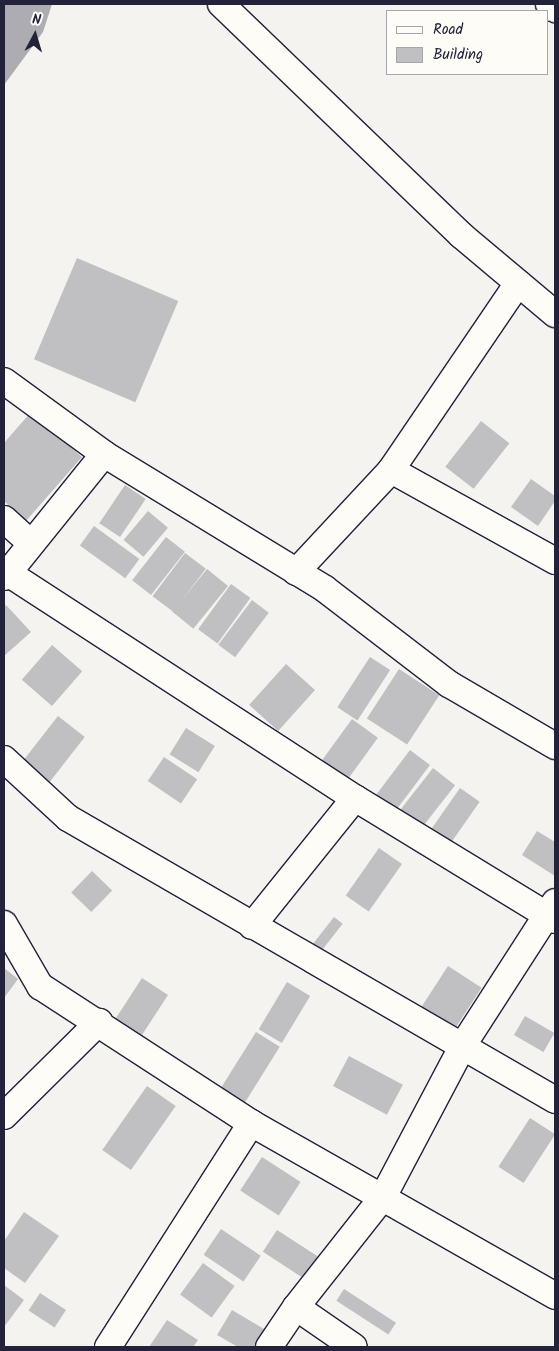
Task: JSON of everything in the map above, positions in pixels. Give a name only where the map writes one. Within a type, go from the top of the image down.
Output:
[{"type":"street","points":[[221,4],[461,235],[555,314]]},
{"type":"street","points":[[549,4],[555,9]]},
{"type":"street","points":[[296,572],[391,470],[518,283]]},
{"type":"street","points":[[4,381],[104,454],[325,590],[450,684],[555,746]]},
{"type":"street","points":[[104,454],[6,575],[355,798],[552,913],[463,1045],[383,1197],[296,1307],[269,1347]]},
{"type":"street","points":[[391,470],[555,561]]},
{"type":"street","points":[[4,519],[32,543]]},
{"type":"street","points":[[4,760],[68,818],[555,1100]]},
{"type":"street","points":[[252,926],[355,798]]},
{"type":"street","points":[[4,924],[40,986],[99,1022],[251,1123],[555,1296]]},
{"type":"street","points":[[4,1116],[99,1022]]},
{"type":"street","points":[[108,1347],[251,1123]]},
{"type":"street","points":[[296,1307],[354,1347]]},
{"type":"shaded area","points":[[4,4],[52,4],[43,32],[4,85]]},
{"type":"building","points":[[77,258],[178,301],[135,402],[34,359]]},
{"type":"building","points":[[31,412],[82,457],[26,521],[4,501],[4,443]]},
{"type":"building","points":[[481,421],[509,443],[474,489],[445,467]]},
{"type":"building","points":[[531,479],[555,496],[555,501],[538,526],[511,507]]},
{"type":"building","points":[[125,485],[146,499],[120,537],[99,523]]},
{"type":"building","points":[[148,511],[168,528],[143,557],[124,540]]},
{"type":"building","points":[[94,526],[139,559],[125,578],[80,545]]},
{"type":"building","points":[[166,537],[185,552],[151,595],[132,580]]},
{"type":"building","points":[[185,553],[206,569],[173,612],[153,596]]},
{"type":"building","points":[[207,569],[228,586],[193,629],[172,612]]},
{"type":"building","points":[[231,584],[250,598],[218,643],[198,629]]},
{"type":"building","points":[[252,600],[269,613],[235,657],[218,645]]},
{"type":"building","points":[[6,605],[31,632],[4,656],[4,607]]},
{"type":"building","points":[[52,645],[82,671],[52,706],[22,680]]},
{"type":"building","points":[[370,657],[390,670],[357,720],[337,707]]},
{"type":"building","points":[[286,664],[315,690],[278,731],[249,705]]},
{"type":"building","points":[[399,669],[439,695],[407,745],[367,718]]},
{"type":"building","points":[[58,716],[85,737],[49,783],[22,762]]},
{"type":"building","points":[[352,719],[378,738],[341,789],[315,770]]},
{"type":"building","points":[[186,728],[215,746],[198,772],[170,754]]},
{"type":"building","points":[[410,750],[430,765],[394,812],[374,797]]},
{"type":"building","points":[[164,757],[197,779],[181,803],[148,781]]},
{"type":"building","points":[[433,768],[455,785],[419,831],[397,814]]},
{"type":"building","points":[[460,788],[480,802],[449,845],[430,831]]},
{"type":"building","points":[[537,831],[555,842],[555,876],[522,855]]},
{"type":"building","points":[[379,848],[402,864],[369,912],[346,896]]},
{"type":"building","points":[[92,871],[112,890],[91,912],[71,893]]},
{"type":"building","points":[[334,917],[343,924],[321,951],[312,945]]},
{"type":"building","points":[[448,966],[482,988],[453,1032],[419,1010]]},
{"type":"building","points":[[4,968],[18,979],[4,998]]},
{"type":"building","points":[[142,978],[168,995],[140,1038],[114,1021]]},
{"type":"building","points":[[287,982],[310,996],[282,1043],[259,1029]]},
{"type":"building","points":[[525,1016],[554,1033],[543,1052],[514,1035]]},
{"type":"building","points":[[256,1032],[280,1047],[243,1106],[219,1091]]},
{"type":"building","points":[[349,1056],[403,1085],[387,1115],[333,1086]]},
{"type":"building","points":[[147,1086],[176,1106],[131,1170],[102,1150]]},
{"type":"building","points":[[530,1118],[555,1135],[524,1183],[498,1167]]},
{"type":"building","points":[[262,1157],[301,1182],[279,1216],[240,1191]]},
{"type":"building","points":[[24,1212],[59,1236],[25,1283],[4,1268],[4,1241]]},
{"type":"building","points":[[221,1229],[261,1256],[243,1282],[204,1255]]},
{"type":"building","points":[[277,1230],[321,1259],[307,1281],[263,1252]]},
{"type":"building","points":[[203,1263],[235,1286],[212,1317],[180,1295]]},
{"type":"building","points":[[4,1285],[24,1300],[4,1327]]},
{"type":"building","points":[[344,1289],[396,1323],[388,1335],[336,1301]]},
{"type":"building","points":[[40,1293],[66,1310],[55,1327],[29,1311]]},
{"type":"building","points":[[232,1310],[274,1335],[267,1347],[238,1347],[217,1335]]},
{"type":"building","points":[[167,1320],[198,1340],[193,1347],[149,1347]]}]
